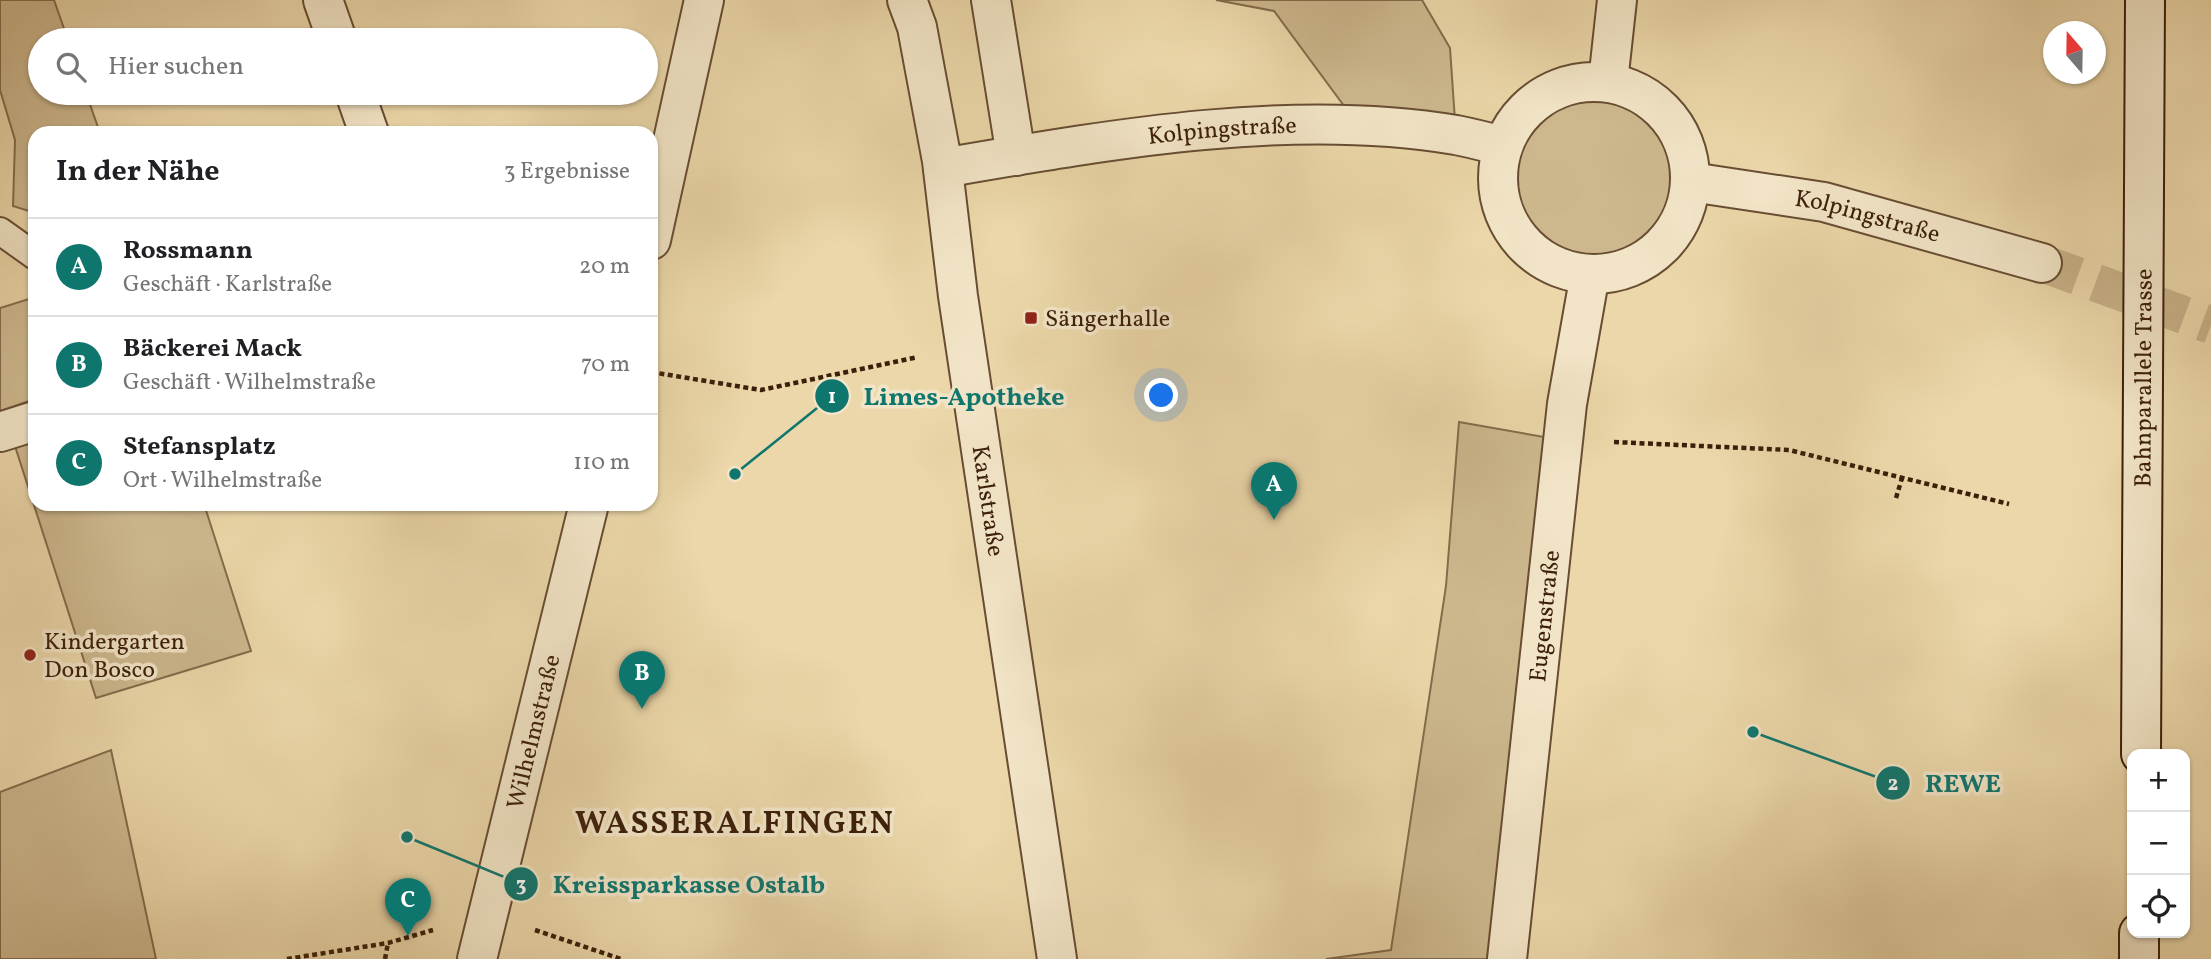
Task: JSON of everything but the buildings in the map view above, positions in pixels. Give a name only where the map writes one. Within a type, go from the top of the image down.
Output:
[{"type":"street","points":[[323,0],[333,28]]},
{"type":"street","points":[[658,208],[704,0]]},
{"type":"street","name":"Karlstraße","points":[[907,0],[917,27],[943,168],[958,296],[1056,959]]},
{"type":"street","points":[[991,0],[1016,156]]},
{"type":"street","points":[[1608,82],[1617,0]]},
{"type":"street","name":"Bahnparallele Trasse","points":[[2141,749],[2145,0]]},
{"type":"street","points":[[1608,82],[1641,93],[1669,116],[1686,147],[1691,182],[1682,219],[1659,249],[1627,269],[1590,274],[1555,267],[1525,246],[1505,217],[1497,182],[1503,146],[1519,117],[1544,96],[1575,84],[1608,82]]},
{"type":"street","points":[[359,105],[367,126]]},
{"type":"street","name":"Kolpingstraße","points":[[943,168],[1171,134],[1276,125],[1364,125],[1456,135],[1503,146]]},
{"type":"street","name":"Kolpingstraße","points":[[1691,182],[1824,202],[2042,263]]},
{"type":"street","name":"Eugenstraße","points":[[1507,959],[1567,404],[1590,274]]},
{"type":"street","points":[[0,432],[28,423]]},
{"type":"street","name":"Wilhelmstraße","points":[[477,959],[587,511]]},
{"type":"street","points":[[2139,938],[2139,959]]},
{"type":"lane","points":[[0,231],[28,251]]},
{"type":"path","points":[[658,373],[761,390],[967,347]]},
{"type":"path","points":[[1563,440],[1788,450],[2009,504]]},
{"type":"path","points":[[1896,498],[1902,478]]},
{"type":"path","points":[[287,959],[388,943],[487,914],[621,959]]},
{"type":"path","points":[[385,959],[388,943]]},
{"type":"shaded area","points":[[0,0],[54,0],[64,28],[28,28],[28,105],[90,105],[98,126],[28,126],[28,211],[13,206],[15,140],[0,90]]},
{"type":"shaded area","points":[[1216,0],[1422,0],[1450,48],[1456,135],[1353,118],[1274,11]]},
{"type":"shaded area","points":[[1595,100],[1625,106],[1651,123],[1668,149],[1674,179],[1668,209],[1651,235],[1625,252],[1595,258],[1565,252],[1539,235],[1522,209],[1516,179],[1522,149],[1539,123],[1565,106]]},
{"type":"shaded area","points":[[28,299],[28,401],[0,411],[0,308]]},
{"type":"shaded area","points":[[1459,422],[1550,438],[1496,959],[1326,959],[1391,950],[1446,586]]},
{"type":"shaded area","points":[[28,441],[28,486],[15,446]]},
{"type":"shaded area","points":[[36,511],[206,511],[251,651],[96,698]]},
{"type":"shaded area","points":[[111,750],[156,959],[0,959],[0,792]]},
{"type":"tunnel","points":[[2042,263],[2211,325]]},
{"type":"place","name":"Sängerhalle","points":[[1031,318]]},
{"type":"place","name":"Limes-Apotheke","points":[[735,474]]},
{"type":"place","name":"Rossmann","points":[[1274,520]]},
{"type":"place","name":"Kindergarten Don Bosco","points":[[30,655]]},
{"type":"place","name":"Bäckerei Mack","points":[[642,709]]},
{"type":"place","name":"REWE","points":[[1753,732]]},
{"type":"place","name":"Kreissparkasse Ostalb","points":[[407,837]]},
{"type":"place","name":"Stefansplatz","points":[[408,936]]},
{"type":"district","name":"WASSERALFINGEN","points":[[735,822]]}]
